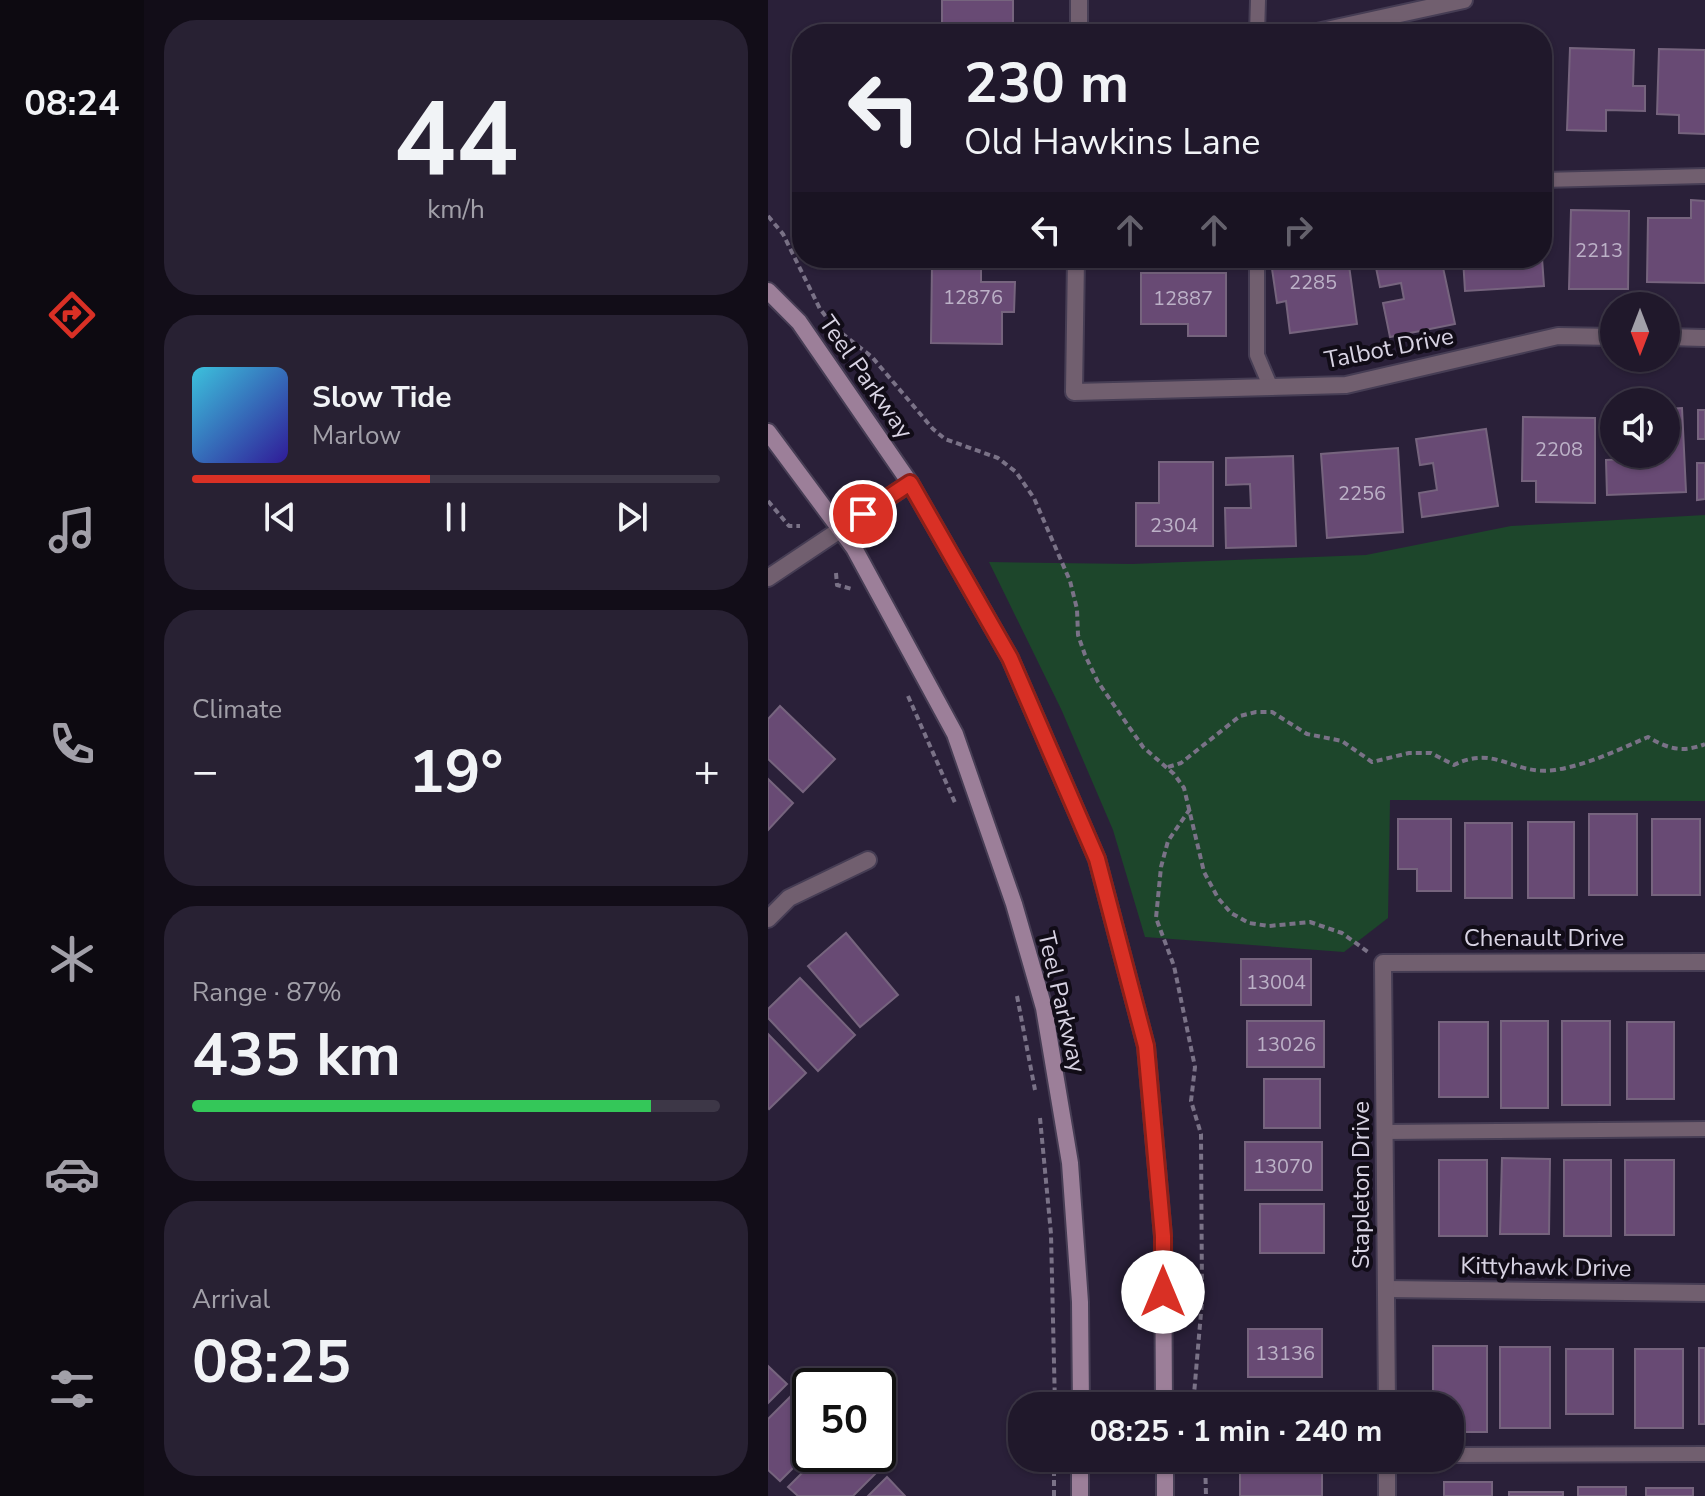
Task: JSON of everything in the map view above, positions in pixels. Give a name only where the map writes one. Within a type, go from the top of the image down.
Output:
[{"type":"main road","name":"Teel Parkway","points":[[768,291],[799,322],[910,483],[1010,658],[1097,859],[1146,1046],[1163,1236],[1164,1392]]},
{"type":"main road","name":"Teel Parkway","points":[[768,432],[854,548],[955,734],[1014,904],[1044,1008],[1070,1163],[1080,1302],[1081,1392]]},
{"type":"main road","points":[[1080,1472],[1080,1496]]},
{"type":"main road","points":[[1165,1472],[1165,1496]]},
{"type":"street","points":[[1079,0],[1079,24]]},
{"type":"street","points":[[1354,24],[1464,0]]},
{"type":"street","name":"Talbot Drive","points":[[1076,268],[1074,392],[1346,385],[1558,336],[1600,337]]},
{"type":"street","points":[[1680,337],[1705,338]]},
{"type":"street","points":[[768,578],[910,483]]},
{"type":"street","points":[[768,919],[789,898],[868,860]]},
{"type":"street","name":"Chenault Drive","points":[[1383,963],[1705,962]]},
{"type":"street","name":"Stapleton Drive","points":[[1383,963],[1387,1392]]},
{"type":"street","name":"Kittyhawk Drive","points":[[1386,1289],[1705,1293]]},
{"type":"street","points":[[1387,1472],[1387,1496]]},
{"type":"lane","points":[[1257,24],[1258,0]]},
{"type":"lane","points":[[1552,180],[1705,176]]},
{"type":"lane","points":[[1257,268],[1257,355],[1271,388]]},
{"type":"lane","points":[[1384,1132],[1705,1129]]},
{"type":"lane","points":[[1464,1455],[1705,1454]]},
{"type":"path","points":[[768,216],[783,234],[792,252]]},
{"type":"path","points":[[800,268],[820,309],[835,328],[872,357],[933,429],[945,439],[998,458],[1016,472],[1034,498],[1058,548],[1077,609],[1078,635],[1098,682],[1143,747],[1168,767],[1184,788],[1204,872],[1218,898],[1231,913],[1249,923],[1269,926],[1310,922],[1342,933],[1383,963]]},
{"type":"path","points":[[768,501],[789,526],[800,526]]},
{"type":"path","points":[[836,573],[837,585],[851,587],[858,601]]},
{"type":"path","points":[[902,684],[957,808]]},
{"type":"path","points":[[1168,767],[1181,763],[1240,716],[1256,712],[1272,712],[1307,734],[1342,741],[1365,760],[1379,763],[1409,753],[1431,753],[1454,765],[1473,755],[1531,771],[1555,770],[1598,758],[1648,737],[1688,751],[1705,744]]},
{"type":"path","points":[[1190,809],[1168,841],[1156,895],[1156,918],[1174,966],[1183,1026],[1195,1067],[1191,1101],[1201,1134],[1202,1301],[1194,1392]]},
{"type":"path","points":[[1013,983],[1037,1101]]},
{"type":"path","points":[[1039,1116],[1051,1234],[1055,1392]]},
{"type":"path","points":[[1054,1472],[1054,1496]]},
{"type":"path","points":[[1205,1472],[1206,1496]]},
{"type":"green space","points":[[1705,515],[1705,801],[1390,800],[1388,918],[1344,952],[1145,937],[1113,830],[1062,711],[989,562],[1132,564],[1366,555],[1511,526]]},
{"type":"building","points":[[942,0],[1013,0],[1013,24],[942,24]]},
{"type":"building","points":[[1570,48],[1634,50],[1633,86],[1645,86],[1645,111],[1606,110],[1606,131],[1567,130]]},
{"type":"building","points":[[1659,49],[1705,50],[1705,134],[1679,133],[1679,115],[1657,114]]},
{"type":"building","points":[[1691,200],[1705,201],[1705,283],[1647,282],[1648,218],[1691,218]]},
{"type":"building","points":[[1571,210],[1629,211],[1628,289],[1569,289]]},
{"type":"building","points":[[932,268],[981,268],[981,282],[1015,282],[1014,312],[1002,312],[1002,344],[931,343]]},
{"type":"building","points":[[1272,268],[1349,268],[1357,324],[1290,333],[1286,301],[1277,303]]},
{"type":"building","points":[[1376,268],[1443,268],[1455,324],[1390,337],[1383,303],[1404,299],[1401,283],[1380,287]]},
{"type":"building","points":[[1464,268],[1543,268],[1544,286],[1465,291]]},
{"type":"building","points":[[1141,273],[1226,273],[1226,336],[1188,336],[1188,324],[1141,324]]},
{"type":"building","points":[[1680,408],[1686,492],[1607,495],[1606,468],[1680,468]]},
{"type":"building","points":[[1698,410],[1705,410],[1705,439],[1698,439]]},
{"type":"building","points":[[1523,417],[1595,418],[1595,503],[1536,502],[1536,481],[1522,481]]},
{"type":"building","points":[[1486,429],[1498,506],[1422,517],[1419,493],[1437,490],[1433,463],[1420,465],[1416,439]]},
{"type":"building","points":[[1398,448],[1403,532],[1327,538],[1321,454]]},
{"type":"building","points":[[1293,456],[1296,546],[1226,548],[1225,508],[1251,508],[1250,484],[1226,485],[1226,458]]},
{"type":"building","points":[[1159,462],[1213,462],[1213,546],[1136,546],[1136,503],[1159,503]]},
{"type":"building","points":[[1697,463],[1705,463],[1705,499],[1697,500]]},
{"type":"building","points":[[780,706],[835,759],[803,792],[768,759],[768,719]]},
{"type":"building","points":[[768,779],[793,803],[768,830]]},
{"type":"building","points":[[1589,814],[1637,814],[1637,895],[1589,895]]},
{"type":"building","points":[[1398,819],[1451,819],[1451,891],[1417,891],[1417,869],[1398,869]]},
{"type":"building","points":[[1652,819],[1700,819],[1700,895],[1652,895]]},
{"type":"building","points":[[1528,822],[1574,822],[1574,898],[1528,898]]},
{"type":"building","points":[[1465,823],[1512,823],[1512,898],[1465,898]]},
{"type":"building","points":[[846,933],[898,995],[860,1027],[808,966]]},
{"type":"building","points":[[1241,959],[1311,959],[1311,1005],[1241,1005]]},
{"type":"building","points":[[800,978],[855,1035],[818,1071],[768,1018],[768,1009]]},
{"type":"building","points":[[1247,1021],[1324,1021],[1324,1067],[1247,1067]]},
{"type":"building","points":[[1501,1021],[1548,1021],[1548,1108],[1501,1108]]},
{"type":"building","points":[[1562,1021],[1610,1021],[1610,1105],[1562,1105]]},
{"type":"building","points":[[1439,1022],[1488,1022],[1488,1097],[1439,1097]]},
{"type":"building","points":[[1627,1022],[1674,1022],[1674,1099],[1627,1099]]},
{"type":"building","points":[[768,1034],[806,1073],[769,1109],[768,1108]]},
{"type":"building","points":[[1264,1079],[1320,1079],[1320,1128],[1264,1128]]},
{"type":"building","points":[[1245,1142],[1322,1142],[1322,1190],[1245,1190]]},
{"type":"building","points":[[1502,1158],[1550,1159],[1549,1234],[1500,1234]]},
{"type":"building","points":[[1439,1160],[1487,1160],[1487,1236],[1439,1236]]},
{"type":"building","points":[[1564,1160],[1611,1160],[1611,1236],[1564,1236]]},
{"type":"building","points":[[1625,1160],[1674,1160],[1674,1235],[1625,1235]]},
{"type":"building","points":[[1260,1204],[1324,1204],[1324,1253],[1260,1253]]},
{"type":"building","points":[[1248,1329],[1322,1329],[1322,1377],[1248,1377]]},
{"type":"building","points":[[1433,1346],[1487,1346],[1487,1432],[1464,1432],[1464,1392],[1433,1392]]},
{"type":"building","points":[[1500,1347],[1550,1347],[1550,1428],[1500,1428]]},
{"type":"building","points":[[1699,1348],[1705,1348],[1705,1424],[1699,1424]]},
{"type":"building","points":[[1566,1349],[1613,1349],[1613,1414],[1566,1414]]},
{"type":"building","points":[[1635,1349],[1683,1349],[1683,1428],[1635,1428]]},
{"type":"building","points":[[768,1366],[787,1384],[768,1403]]},
{"type":"building","points":[[1255,1391],[1322,1391],[1322,1392]]},
{"type":"building","points":[[792,1395],[792,1469],[780,1481],[768,1470],[768,1419]]},
{"type":"building","points":[[803,1472],[877,1472],[853,1496],[798,1496],[788,1487]]},
{"type":"building","points":[[1240,1472],[1322,1472],[1322,1496],[1240,1496]]},
{"type":"building","points":[[887,1477],[905,1496],[868,1496]]},
{"type":"building","points":[[1444,1482],[1492,1482],[1492,1496],[1444,1496]]},
{"type":"building","points":[[1578,1487],[1626,1487],[1626,1496],[1578,1496]]},
{"type":"building","points":[[1646,1488],[1693,1488],[1693,1496],[1646,1496]]},
{"type":"building","points":[[1509,1492],[1563,1492],[1563,1496],[1509,1496]]},
{"type":"route","points":[[863,514],[910,483],[1010,658],[1097,859],[1146,1046],[1163,1236],[1163,1292]]}]
